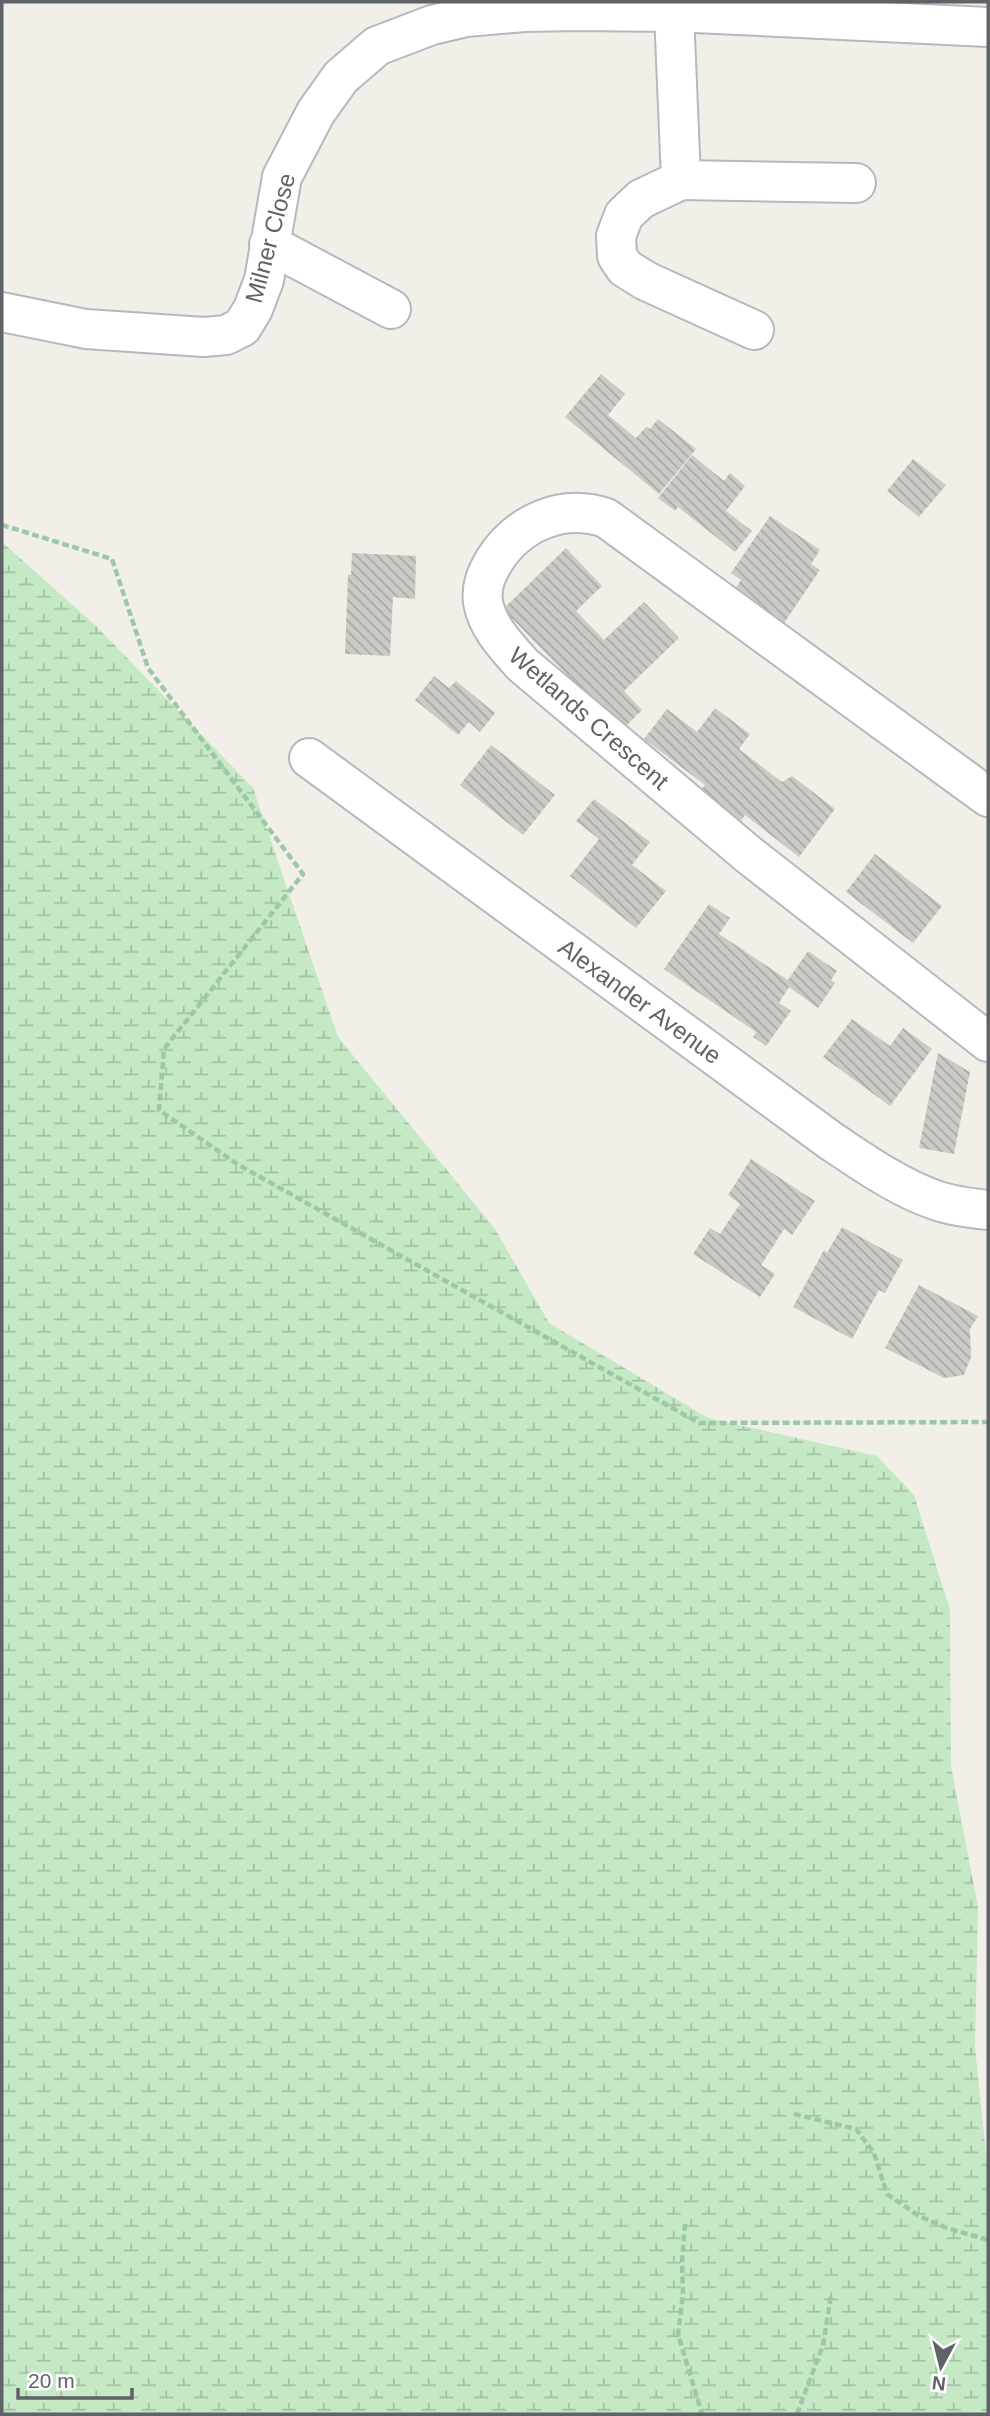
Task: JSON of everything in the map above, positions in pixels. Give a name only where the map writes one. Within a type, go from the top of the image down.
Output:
[{"type":"street","name":"Milner Close","points":[[2,312],[86,329],[204,337],[226,335],[242,327],[253,309],[264,280],[282,177],[316,112],[341,77],[377,46],[408,33],[467,17],[524,12],[674,12],[988,27]]},
{"type":"street","points":[[674,12],[681,180]]},
{"type":"street","points":[[754,330],[646,281],[625,268],[617,256],[616,242],[618,229],[631,207],[653,192],[681,180],[856,183]]},
{"type":"street","points":[[269,244],[391,309]]},
{"type":"street","name":"Wetlands Crescent","points":[[988,797],[606,518],[592,513],[575,512],[535,522],[512,539],[487,573],[482,591],[486,615],[523,665],[749,855],[988,1042]]},
{"type":"street","name":"Alexander Avenue","points":[[309,758],[831,1141],[916,1192],[954,1205],[988,1210]]},
{"type":"path","points":[[2,525],[113,559],[148,668],[303,874],[164,1049],[159,1110],[237,1164],[699,1423],[988,1422]]},
{"type":"path","points":[[794,2114],[856,2129],[874,2153],[887,2194],[919,2216],[947,2228],[988,2240]]},
{"type":"path","points":[[685,2224],[683,2294],[678,2334],[702,2414]]},
{"type":"path","points":[[797,2414],[823,2345],[831,2296]]},
{"type":"green space","points":[[2,542],[97,627],[253,788],[338,1037],[495,1229],[549,1323],[708,1418],[877,1456],[914,1495],[950,1610],[951,1766],[978,1907],[975,2047],[988,2173],[988,2414],[2,2414]]},
{"type":"building","points":[[601,374],[625,394],[608,415],[636,438],[646,427],[650,429],[658,419],[696,449],[659,494],[565,417]]},
{"type":"building","points":[[692,455],[724,481],[730,473],[745,486],[726,511],[752,531],[735,552],[678,507],[675,511],[658,498]]},
{"type":"building","points":[[913,459],[946,485],[919,517],[887,491]]},
{"type":"building","points":[[770,516],[820,550],[811,564],[820,570],[784,623],[735,589],[741,580],[731,573]]},
{"type":"building","points":[[566,548],[602,586],[576,611],[604,640],[644,602],[679,638],[624,691],[642,710],[625,727],[607,716],[503,609]]},
{"type":"building","points":[[352,553],[416,556],[415,599],[393,597],[390,656],[345,654],[348,575],[351,575]]},
{"type":"building","points":[[434,676],[449,688],[456,681],[495,713],[480,732],[469,722],[458,735],[415,700]]},
{"type":"building","points":[[715,708],[750,734],[739,749],[782,782],[792,776],[835,809],[799,857],[745,815],[738,825],[698,794],[705,785],[644,739],[667,709],[697,732]]},
{"type":"building","points":[[491,745],[555,795],[523,835],[460,785]]},
{"type":"building","points":[[594,799],[650,842],[632,865],[666,891],[636,928],[570,876],[599,839],[576,821]]},
{"type":"building","points":[[875,854],[942,906],[913,943],[846,892]]},
{"type":"building","points":[[709,904],[730,918],[719,934],[788,980],[808,951],[837,971],[831,980],[835,983],[818,1008],[789,987],[779,1003],[791,1011],[766,1046],[753,1037],[756,1032],[664,969]]},
{"type":"building","points":[[852,1019],[890,1046],[903,1028],[932,1049],[890,1106],[823,1057]]},
{"type":"building","points":[[938,1053],[970,1072],[954,1154],[919,1148]]},
{"type":"building","points":[[751,1159],[815,1201],[792,1235],[784,1229],[761,1265],[775,1274],[760,1297],[693,1254],[710,1228],[720,1234],[740,1204],[728,1195]]},
{"type":"building","points":[[842,1227],[903,1260],[885,1293],[879,1290],[852,1339],[793,1307],[824,1250],[827,1253]]},
{"type":"building","points":[[919,1285],[978,1316],[970,1329],[971,1357],[964,1375],[944,1378],[885,1348]]}]
